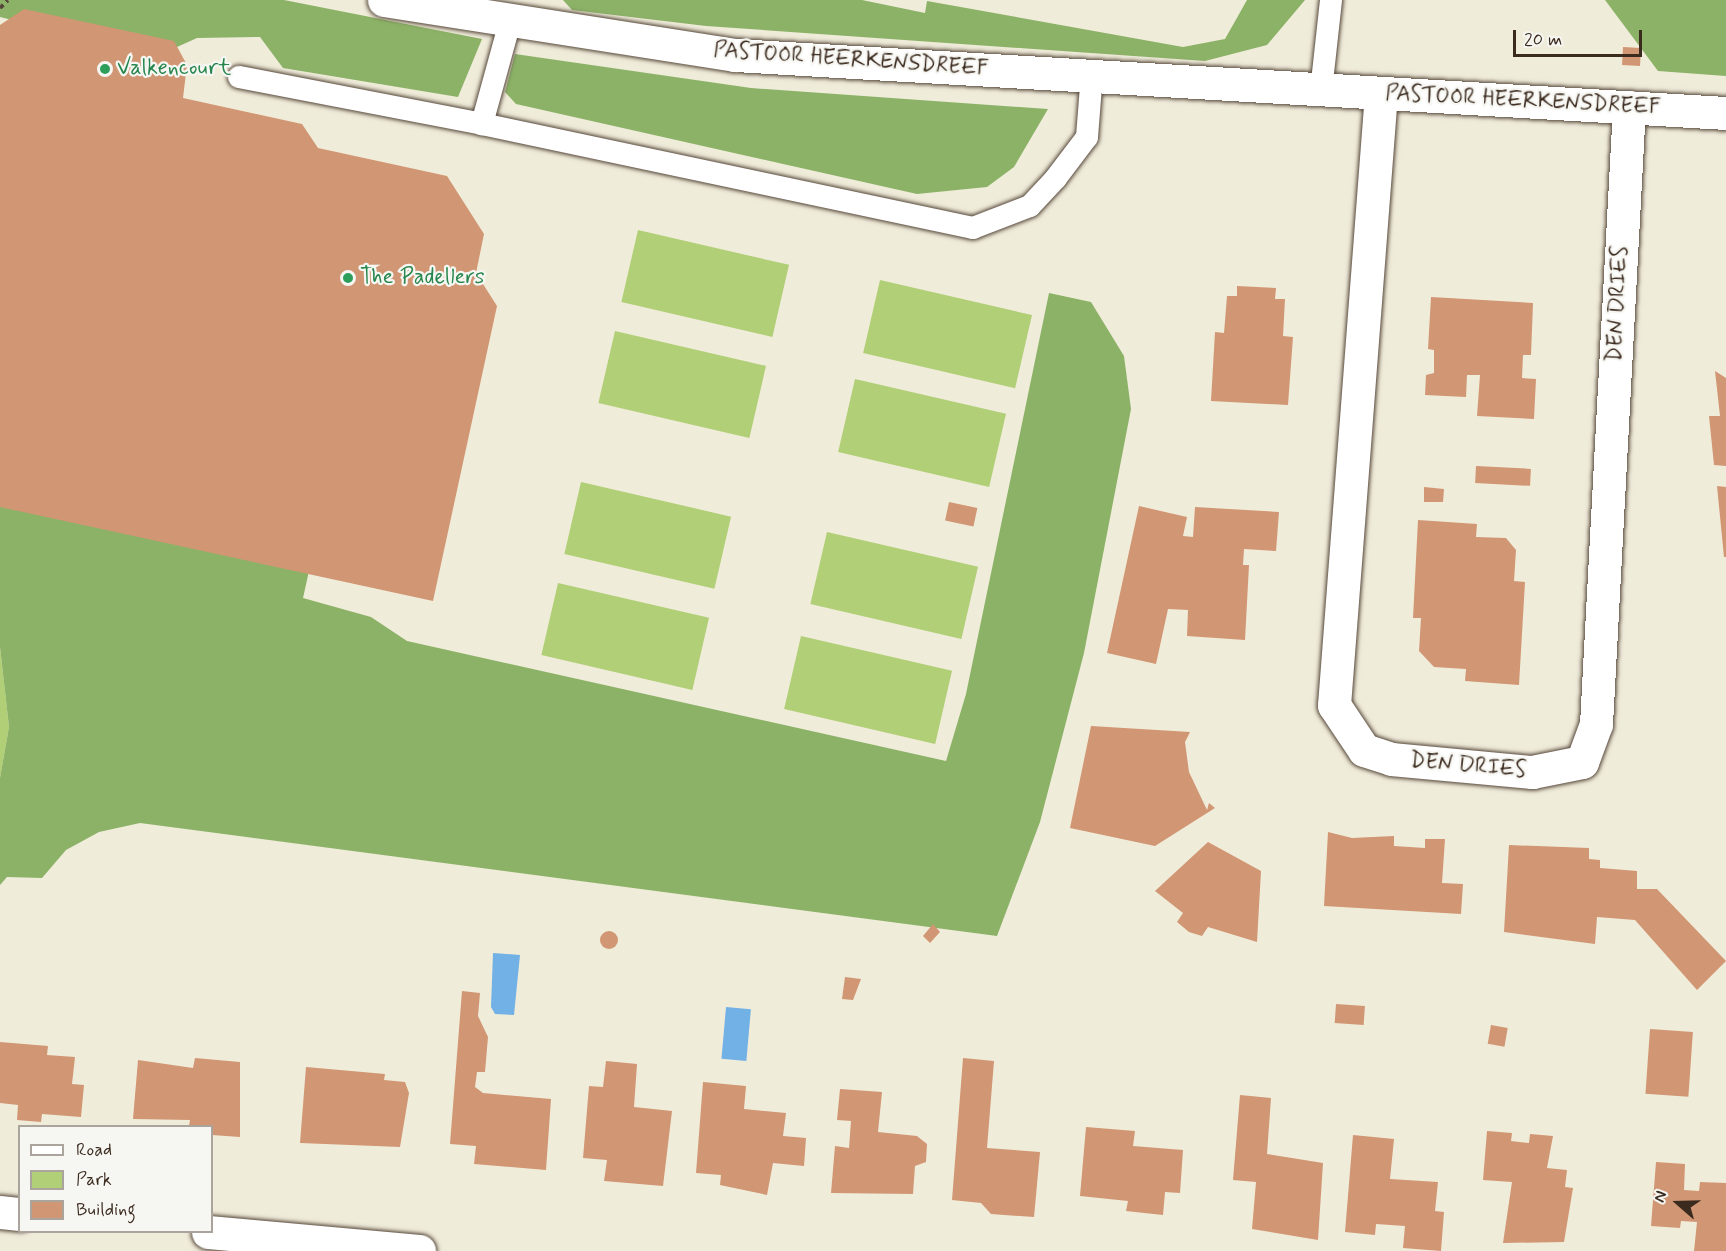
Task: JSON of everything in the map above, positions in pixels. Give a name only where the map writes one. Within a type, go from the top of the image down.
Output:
[{"type":"street","name":"PASTOOR HEERKENSDREEF","points":[[384,0],[510,22],[735,55],[1092,74],[1321,91],[1726,113]]},
{"type":"street","name":"DEN DRIES","points":[[1381,93],[1334,705],[1364,750],[1391,759],[1532,772],[1582,762],[1596,724],[1629,107]]},
{"type":"street","points":[[0,1212],[18,1214]]},
{"type":"street","points":[[213,1232],[419,1251]]},
{"type":"lane","points":[[1321,91],[1331,0]]},
{"type":"lane","points":[[482,124],[510,22]]},
{"type":"lane","points":[[239,77],[482,124],[974,228],[1030,206],[1056,178],[1087,137],[1092,74]]},
{"type":"path","points":[[0,8],[8,0]]},
{"type":"green space","points":[[0,0],[284,0],[482,39],[458,97],[283,68],[260,37],[197,38],[157,56],[0,17]]},
{"type":"green space","points":[[563,0],[862,0],[925,13],[927,1],[1183,47],[1225,39],[1247,0],[1305,0],[1267,45],[1205,61],[706,26],[572,10]]},
{"type":"green space","points":[[1605,0],[1726,0],[1726,76],[1658,71]]},
{"type":"green space","points":[[515,54],[751,88],[1048,109],[1014,167],[987,187],[917,194],[516,104],[505,92]]},
{"type":"green space","points":[[638,230],[789,265],[772,337],[621,302]]},
{"type":"green space","points":[[880,280],[1032,315],[1015,388],[863,353]]},
{"type":"green space","points":[[1049,293],[1091,302],[1124,356],[1131,409],[1084,653],[1040,822],[997,936],[140,823],[99,832],[66,850],[42,878],[7,877],[0,885],[0,778],[9,727],[0,647],[0,504],[309,571],[303,598],[371,617],[407,641],[946,761],[966,694]]},
{"type":"green space","points":[[615,331],[766,366],[749,438],[598,403]]},
{"type":"green space","points":[[855,379],[1006,414],[989,487],[838,452]]},
{"type":"green space","points":[[581,482],[731,517],[714,589],[564,554]]},
{"type":"green space","points":[[827,532],[978,567],[961,639],[810,604]]},
{"type":"green space","points":[[558,583],[709,618],[692,690],[541,655]]},
{"type":"green space","points":[[801,636],[952,671],[935,744],[784,709]]},
{"type":"green space","points":[[0,647],[9,727],[0,778]]},
{"type":"water","points":[[493,953],[520,955],[514,1015],[495,1014],[491,1007]]},
{"type":"water","points":[[726,1007],[751,1009],[746,1061],[721,1059]]},
{"type":"building","points":[[24,9],[174,41],[187,65],[183,98],[302,124],[318,148],[447,176],[484,234],[476,273],[497,306],[433,601],[0,507],[0,25]]},
{"type":"building","points":[[1623,47],[1641,48],[1640,66],[1622,65]]},
{"type":"building","points":[[1237,286],[1276,288],[1275,299],[1285,299],[1283,336],[1293,337],[1288,405],[1211,401],[1215,332],[1224,333],[1227,296],[1237,296]]},
{"type":"building","points":[[1431,297],[1533,303],[1531,355],[1523,355],[1522,378],[1536,379],[1534,419],[1477,416],[1480,375],[1467,375],[1466,397],[1425,395],[1426,375],[1434,373],[1434,350],[1428,349]]},
{"type":"building","points":[[1715,371],[1726,378],[1726,466],[1714,465],[1709,416],[1720,416]]},
{"type":"building","points":[[1476,466],[1531,469],[1530,486],[1475,483]]},
{"type":"building","points":[[1717,486],[1726,487],[1726,557],[1724,557]]},
{"type":"building","points":[[1424,487],[1444,489],[1443,502],[1424,502]]},
{"type":"building","points":[[949,502],[977,508],[973,527],[945,521]]},
{"type":"building","points":[[1139,506],[1187,517],[1183,536],[1193,537],[1195,507],[1279,512],[1276,551],[1244,549],[1243,565],[1249,565],[1245,640],[1187,636],[1188,610],[1168,609],[1156,664],[1107,653]]},
{"type":"building","points":[[1418,520],[1477,524],[1476,537],[1506,538],[1516,550],[1514,581],[1525,582],[1519,685],[1465,681],[1466,669],[1434,667],[1419,651],[1421,618],[1413,618]]},
{"type":"building","points":[[1091,726],[1190,732],[1185,742],[1189,772],[1207,810],[1209,803],[1215,808],[1155,846],[1070,828]]},
{"type":"building","points":[[1328,832],[1352,838],[1394,836],[1394,846],[1425,848],[1425,839],[1445,839],[1442,883],[1463,884],[1461,914],[1324,906]]},
{"type":"building","points":[[1208,842],[1261,871],[1257,942],[1208,927],[1202,936],[1189,932],[1177,922],[1183,913],[1155,891]]},
{"type":"building","points":[[1509,845],[1589,848],[1589,859],[1600,860],[1600,868],[1637,871],[1637,889],[1657,889],[1726,961],[1697,990],[1635,920],[1597,917],[1595,944],[1504,932]]},
{"type":"building","points":[[933,924],[940,932],[930,943],[923,936]]},
{"type":"building","points":[[609,931],[615,934],[618,940],[615,946],[609,949],[603,946],[600,940],[603,934]]},
{"type":"building","points":[[845,977],[861,979],[853,1000],[842,999]]},
{"type":"building","points":[[462,991],[480,993],[478,1016],[488,1037],[485,1072],[477,1072],[475,1087],[483,1093],[551,1099],[546,1170],[474,1164],[476,1146],[450,1144]]},
{"type":"building","points":[[1336,1004],[1365,1006],[1364,1025],[1335,1023]]},
{"type":"building","points":[[1491,1025],[1508,1028],[1504,1047],[1488,1044]]},
{"type":"building","points":[[1650,1029],[1693,1032],[1688,1097],[1645,1094]]},
{"type":"building","points":[[0,1042],[48,1046],[47,1055],[75,1057],[72,1084],[84,1085],[81,1117],[42,1114],[41,1122],[17,1120],[18,1105],[0,1103]]},
{"type":"building","points":[[195,1058],[240,1062],[240,1137],[213,1135],[213,1125],[189,1125],[190,1120],[133,1119],[138,1060],[193,1068]]},
{"type":"building","points":[[963,1058],[994,1061],[987,1148],[1040,1152],[1034,1217],[991,1214],[981,1203],[952,1200]]},
{"type":"building","points":[[606,1061],[637,1064],[634,1107],[672,1111],[663,1186],[604,1181],[607,1160],[583,1158],[589,1086],[603,1087]]},
{"type":"building","points":[[306,1067],[385,1074],[384,1080],[405,1082],[409,1093],[400,1147],[300,1143]]},
{"type":"building","points":[[703,1082],[746,1086],[744,1109],[786,1113],[783,1136],[806,1138],[804,1166],[773,1163],[767,1195],[720,1185],[721,1175],[696,1173]]},
{"type":"building","points":[[840,1089],[882,1092],[878,1132],[917,1136],[927,1144],[926,1162],[915,1166],[913,1194],[831,1193],[835,1146],[849,1148],[851,1121],[837,1120]]},
{"type":"building","points":[[1240,1095],[1271,1098],[1267,1154],[1323,1163],[1318,1240],[1252,1229],[1256,1182],[1233,1180]]},
{"type":"building","points":[[1086,1127],[1135,1131],[1133,1146],[1183,1150],[1180,1193],[1165,1192],[1163,1215],[1126,1211],[1128,1201],[1080,1196]]},
{"type":"building","points":[[1487,1131],[1512,1133],[1511,1141],[1529,1143],[1530,1134],[1553,1136],[1547,1168],[1567,1170],[1565,1187],[1573,1188],[1564,1242],[1503,1243],[1512,1182],[1483,1180]]},
{"type":"building","points":[[1353,1135],[1394,1139],[1390,1179],[1438,1182],[1435,1211],[1444,1212],[1441,1251],[1403,1248],[1405,1226],[1376,1224],[1375,1235],[1345,1232]]},
{"type":"building","points":[[1656,1162],[1685,1164],[1684,1190],[1699,1191],[1700,1182],[1726,1183],[1726,1251],[1694,1251],[1697,1222],[1681,1221],[1680,1228],[1651,1226]]},
{"type":"place","name":"Valkencourt","points":[[105,69]]},
{"type":"place","name":"The Padellers","points":[[348,278]]}]
